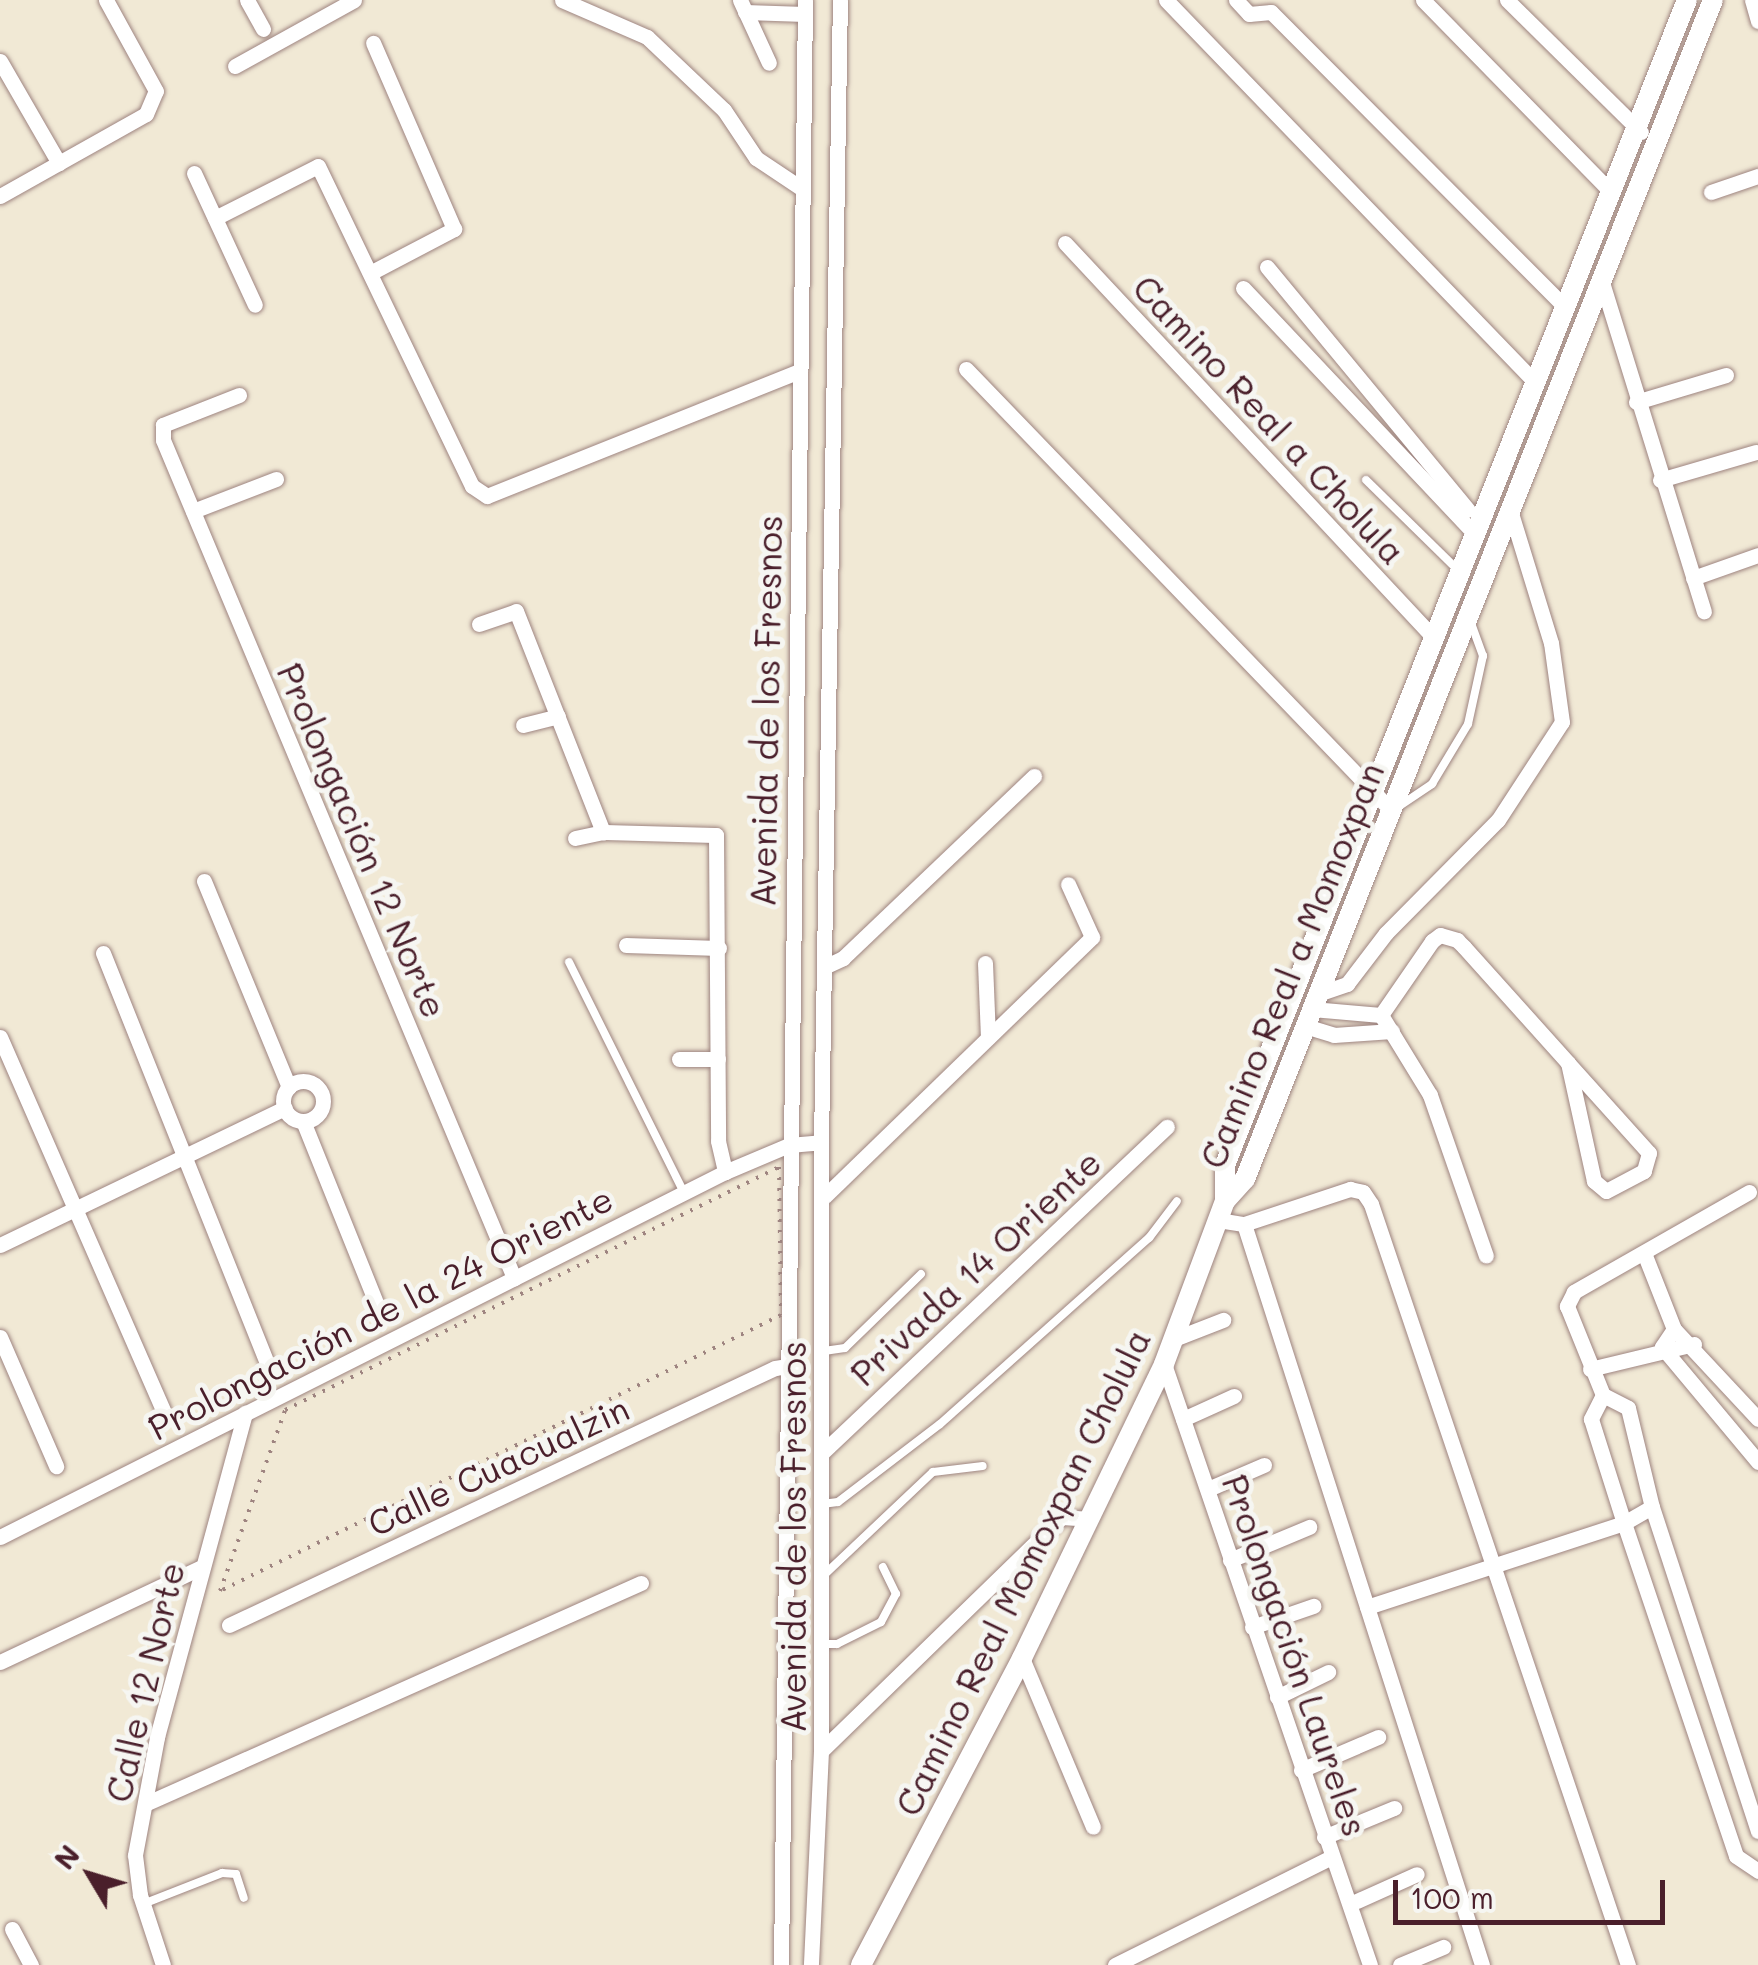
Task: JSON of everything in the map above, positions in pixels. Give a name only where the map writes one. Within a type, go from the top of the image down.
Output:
[{"type":"street","points":[[0,196],[146,114],[152,103],[156,91],[106,0]]},
{"type":"street","points":[[247,0],[263,29]]},
{"type":"street","points":[[235,66],[354,0]]},
{"type":"street","points":[[562,0],[646,37],[724,110],[766,168],[802,188]]},
{"type":"street","name":"Avenida de los Fresnos","points":[[811,1965],[821,1751],[825,1196],[822,1142],[840,0]]},
{"type":"street","points":[[1166,0],[1532,379]]},
{"type":"street","points":[[1236,0],[1249,14],[1274,6],[1563,306]]},
{"type":"street","points":[[1423,0],[1609,190]]},
{"type":"street","points":[[1507,0],[1654,146]]},
{"type":"street","name":"Camino Real a Momoxpan","points":[[1221,1210],[1225,1165],[1532,379],[1687,0]]},
{"type":"street","name":"Camino Real a Momoxpan","points":[[1221,1210],[1245,1179],[1540,428],[1714,0]]},
{"type":"street","points":[[1752,0],[1758,21]]},
{"type":"street","points":[[769,63],[743,6],[805,7]]},
{"type":"street","name":"Avenida de los Fresnos","points":[[781,1965],[794,1365],[789,1145],[805,7]]},
{"type":"street","points":[[372,272],[454,229],[373,43]]},
{"type":"street","points":[[0,61],[59,163]]},
{"type":"street","points":[[215,218],[318,166],[472,486],[487,496],[800,370]]},
{"type":"street","points":[[194,173],[256,305]]},
{"type":"street","points":[[1711,192],[1758,176]]},
{"type":"street","name":"Camino Real a Cholula","points":[[1065,243],[1432,636]]},
{"type":"street","points":[[1266,267],[1475,526]]},
{"type":"street","points":[[1600,279],[1704,611]]},
{"type":"street","points":[[1243,288],[1475,526]]},
{"type":"street","points":[[966,369],[1370,793],[1391,810]]},
{"type":"street","points":[[1636,402],[1726,376]]},
{"type":"street","name":"Prolongación 12 Norte","points":[[239,395],[164,424],[163,440],[514,1278]]},
{"type":"street","points":[[1517,418],[1540,428]]},
{"type":"street","points":[[1660,480],[1756,452]]},
{"type":"street","points":[[193,511],[276,479]]},
{"type":"street","points":[[1311,1010],[1347,984],[1386,933],[1498,820],[1562,722],[1552,643],[1510,509]]},
{"type":"street","points":[[1693,578],[1758,555]]},
{"type":"street","points":[[479,624],[516,611],[603,832]]},
{"type":"street","points":[[524,725],[558,716]]},
{"type":"street","points":[[824,967],[843,958],[1034,776]]},
{"type":"street","points":[[575,838],[603,832],[716,835],[718,1141],[725,1172]]},
{"type":"street","points":[[204,881],[289,1086],[284,1108]]},
{"type":"street","points":[[825,1196],[1092,937],[1068,884]]},
{"type":"street","points":[[1381,1015],[1432,941],[1449,935],[1568,1062],[1651,1160],[1638,1175],[1606,1191],[1594,1180],[1568,1062]]},
{"type":"street","points":[[626,946],[719,948]]},
{"type":"street","points":[[103,953],[266,1360]]},
{"type":"street","points":[[985,963],[988,1037]]},
{"type":"street","points":[[1311,1010],[1381,1015]]},
{"type":"street","points":[[1311,1010],[1334,1035],[1392,1031]]},
{"type":"street","points":[[1381,1015],[1430,1095],[1486,1256]]},
{"type":"street","points":[[0,1037],[164,1412]]},
{"type":"street","points":[[679,1059],[718,1059]]},
{"type":"street","points":[[289,1086],[310,1082],[323,1098],[322,1109],[303,1120]]},
{"type":"street","points":[[0,1245],[284,1108]]},
{"type":"street","points":[[284,1108],[303,1120],[377,1305]]},
{"type":"street","name":"Privada 14 Oriente","points":[[824,1451],[1166,1128]]},
{"type":"street","points":[[789,1145],[822,1142]]},
{"type":"street","name":"Prolongación de la 24 Oriente","points":[[0,1537],[684,1192],[789,1145]]},
{"type":"street","points":[[1244,1224],[1350,1189],[1363,1192],[1494,1562],[1628,1965]]},
{"type":"street","points":[[1750,1192],[1574,1292],[1567,1306],[1603,1395],[1628,1408],[1652,1506],[1758,1830]]},
{"type":"street","points":[[1221,1210],[1244,1224],[1482,1965]]},
{"type":"street","name":"Camino Real Momoxpan Cholula","points":[[861,1965],[1022,1658],[1164,1364],[1221,1210]]},
{"type":"street","points":[[1644,1253],[1674,1329],[1694,1344],[1758,1419]]},
{"type":"street","points":[[1174,1340],[1223,1320]]},
{"type":"street","points":[[1662,1347],[1674,1329]]},
{"type":"street","points":[[0,1337],[56,1466]]},
{"type":"street","points":[[1590,1370],[1662,1347],[1694,1344]]},
{"type":"street","points":[[1662,1347],[1758,1462]]},
{"type":"street","name":"Prolongación Laureles","points":[[1164,1364],[1370,1965]]},
{"type":"street","name":"Calle Cuacualzin","points":[[229,1625],[774,1368],[794,1365]]},
{"type":"street","points":[[1603,1395],[1592,1419],[1624,1523],[1718,1793],[1736,1856],[1758,1870]]},
{"type":"street","points":[[1183,1419],[1234,1396]]},
{"type":"street","name":"Calle 12 Norte","points":[[163,1965],[143,1904],[135,1855],[200,1568],[245,1413]]},
{"type":"street","points":[[1208,1489],[1264,1465]]},
{"type":"street","points":[[1367,1607],[1494,1562],[1624,1523],[1652,1506]]},
{"type":"street","points":[[821,1751],[1062,1517],[1089,1519]]},
{"type":"street","points":[[1230,1560],[1309,1527]]},
{"type":"street","points":[[0,1662],[200,1568]]},
{"type":"street","points":[[146,1804],[641,1583]]},
{"type":"street","points":[[1252,1626],[1313,1606]]},
{"type":"street","points":[[1022,1658],[1092,1827]]},
{"type":"street","points":[[1277,1696],[1328,1672]]},
{"type":"street","points":[[1302,1770],[1378,1738]]},
{"type":"street","points":[[1718,1793],[1750,1796]]},
{"type":"street","points":[[1324,1836],[1394,1808]]},
{"type":"street","points":[[1115,1965],[1332,1857]]},
{"type":"street","points":[[1350,1904],[1417,1874]]},
{"type":"street","points":[[12,1929],[30,1965]]},
{"type":"street","points":[[1400,1965],[1443,1948]]},
{"type":"lane","points":[[1366,480],[1458,570]]},
{"type":"lane","points":[[1391,810],[1409,805],[1432,784],[1468,724],[1483,656],[1468,614]]},
{"type":"lane","points":[[569,962],[684,1192]]},
{"type":"lane","points":[[822,1504],[838,1502],[940,1424],[1148,1238],[1178,1201]]},
{"type":"lane","points":[[824,1351],[845,1348],[920,1274]]},
{"type":"lane","points":[[820,1578],[933,1472],[982,1466]]},
{"type":"lane","points":[[819,1644],[837,1644],[880,1622],[896,1594],[883,1567]]},
{"type":"lane","points":[[143,1904],[222,1873],[236,1874],[244,1898]]},
{"type":"path","points":[[779,1167],[780,1316],[220,1591],[285,1410],[779,1167]]}]
